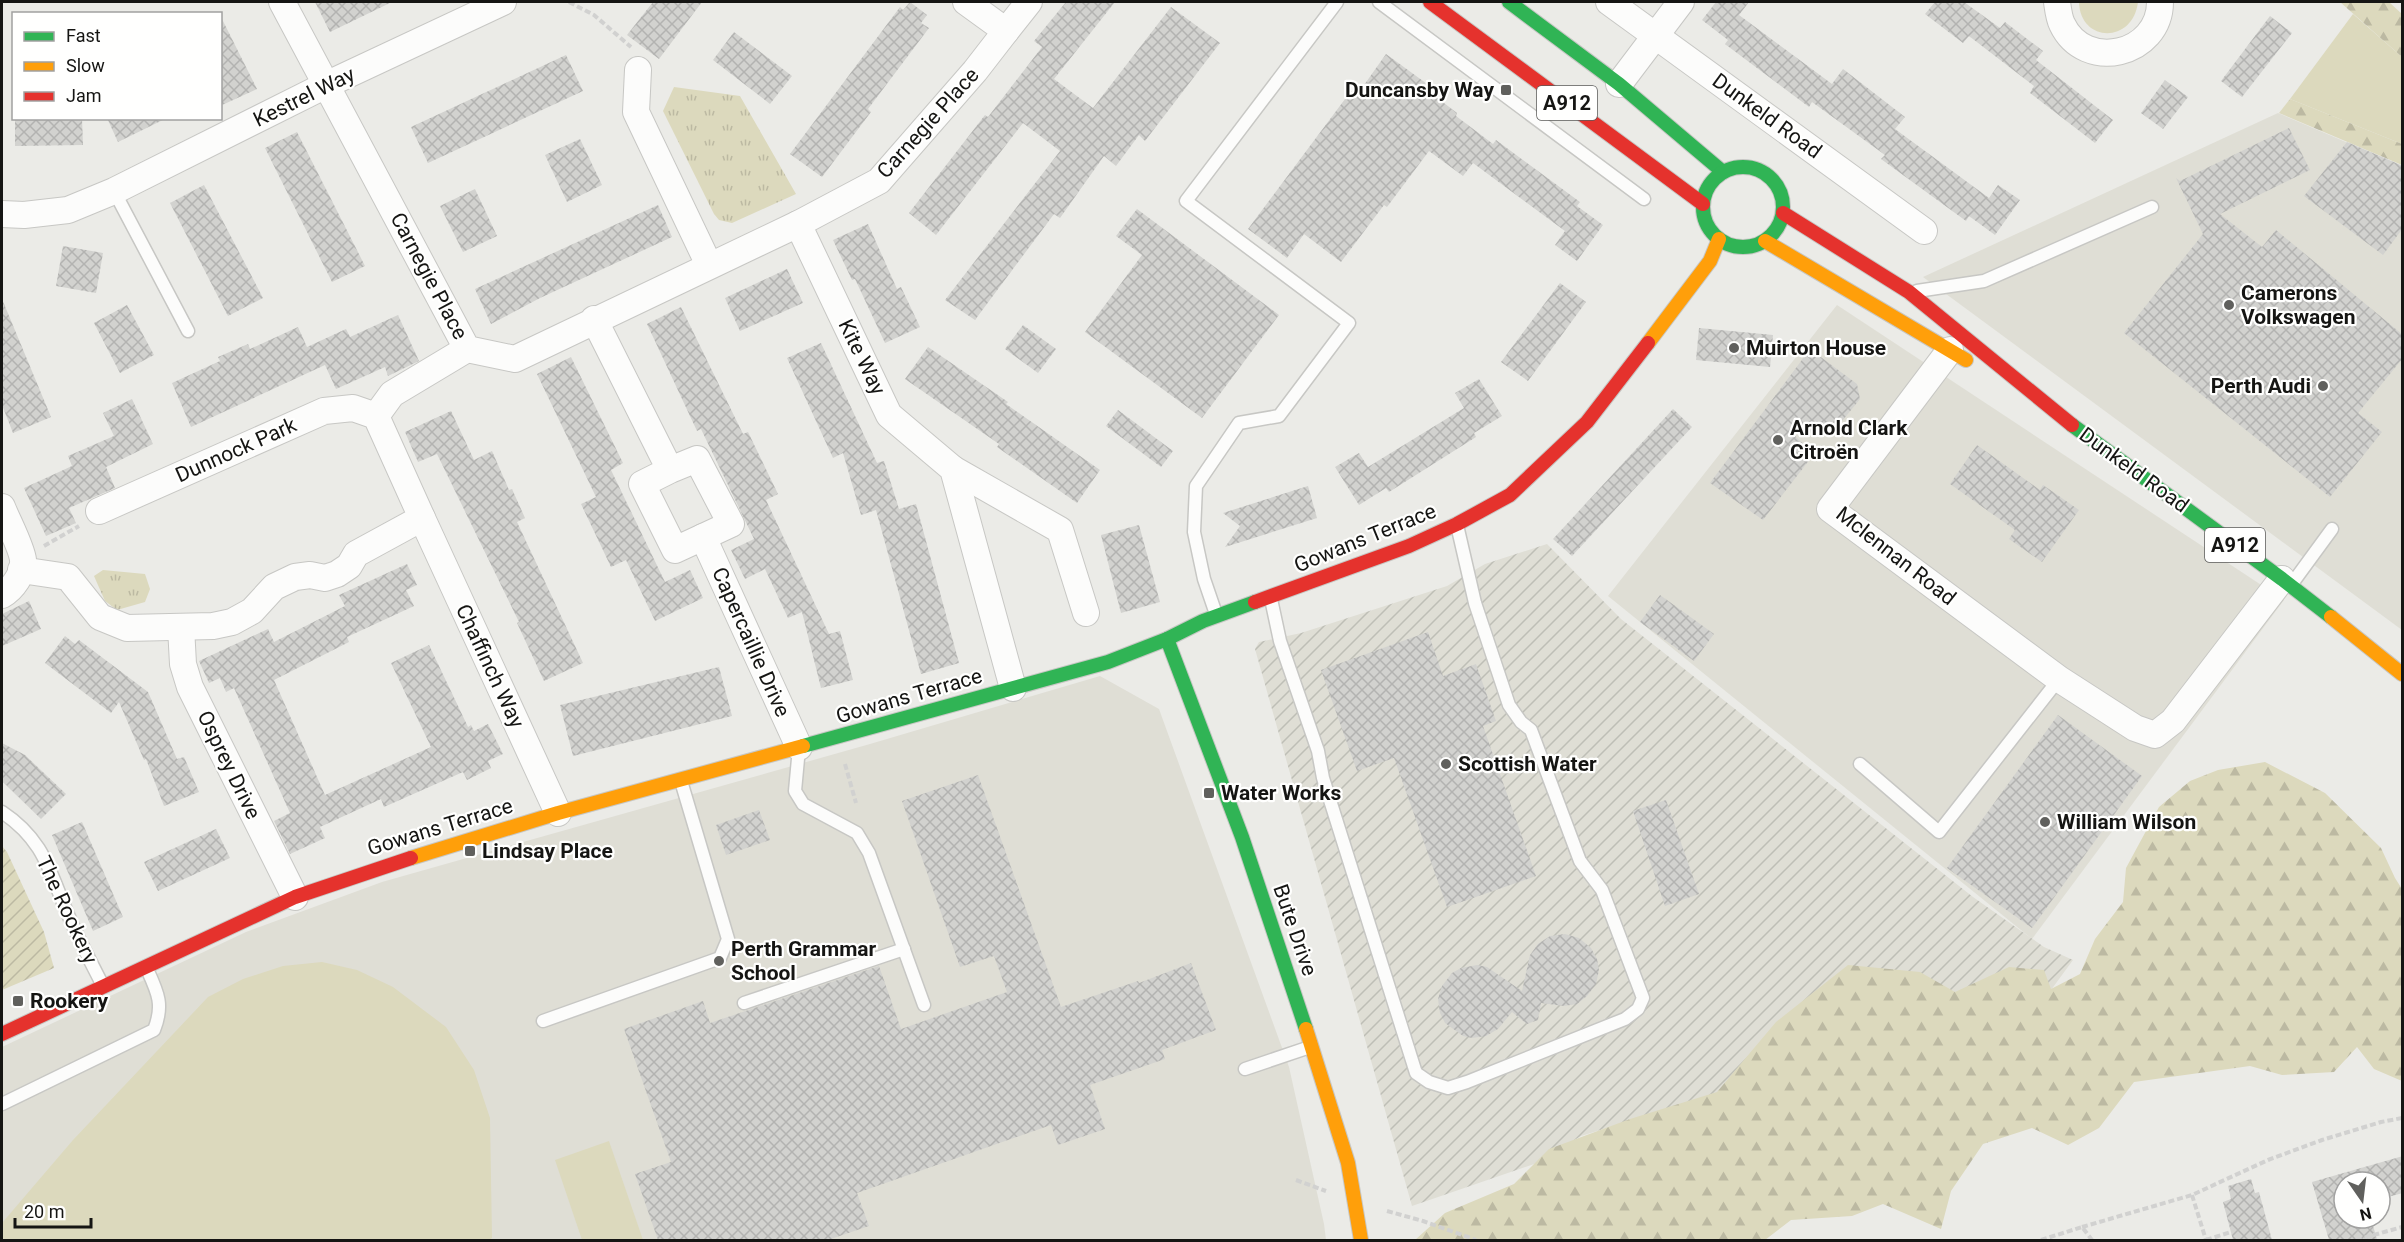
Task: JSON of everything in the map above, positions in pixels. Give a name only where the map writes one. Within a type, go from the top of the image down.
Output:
[{"type":"street","name":"Carnegie Place","points":[[282,2],[328,84],[467,349],[515,358],[798,224],[879,181],[975,71],[1029,2]]},
{"type":"street","name":"Kestrel Way","points":[[2,214],[24,215],[68,210],[114,191],[328,84],[503,2]]},
{"type":"street","points":[[966,2],[1006,31]]},
{"type":"street","name":"A912","points":[[1430,2],[1703,204]]},
{"type":"street","name":"A912","points":[[1509,2],[1619,84],[1723,172]]},
{"type":"street","name":"Dunkeld Road","points":[[1609,2],[1924,231]]},
{"type":"street","points":[[1619,84],[1681,2]]},
{"type":"street","points":[[2057,2],[2061,23],[2069,34],[2079,44],[2106,54],[2121,52],[2145,39],[2158,17],[2160,2]]},
{"type":"street","points":[[638,70],[636,112],[709,265]]},
{"type":"street","points":[[1748,167],[1771,178],[1779,188],[1783,200],[1783,213],[1774,234],[1753,246],[1739,248],[1726,244],[1708,227],[1703,216],[1703,204],[1706,191],[1713,180],[1723,172],[1748,167]]},
{"type":"street","name":"Dunkeld Road","points":[[1783,213],[1909,292],[2066,420],[2286,583],[2403,674]]},
{"type":"street","name":"Kite Way","points":[[798,224],[890,415],[953,469],[1060,531],[1086,613]]},
{"type":"street","name":"Gowans Terrace","points":[[2,1034],[294,897],[419,855],[558,813],[838,738],[1108,662],[1167,639],[1203,621],[1409,546],[1457,524],[1510,495],[1587,422],[1710,261],[1719,239]]},
{"type":"street","name":"Dunkeld Road","points":[[1765,241],[2066,420]]},
{"type":"street","points":[[594,320],[670,470]]},
{"type":"street","points":[[22,565],[68,577],[100,617],[127,628],[213,626],[232,622],[252,611],[274,587],[295,577],[310,574],[325,578],[337,574],[349,566],[356,554],[365,548],[422,518],[376,416],[392,394],[467,349]]},
{"type":"street","name":"Mclennan Road","points":[[1950,350],[1830,509],[2059,679],[2135,728],[2155,735],[2173,721],[2286,583]]},
{"type":"street","name":"Dunnock Park","points":[[99,511],[324,411],[352,408],[376,416]]},
{"type":"street","points":[[697,459],[730,524],[675,550],[642,484],[670,470],[697,459]]},
{"type":"street","points":[[953,469],[1013,688]]},
{"type":"street","points":[[2,507],[22,565],[15,583],[2,595]]},
{"type":"street","name":"Chaffinch Way","points":[[422,518],[558,813]]},
{"type":"street","name":"Capercaillie Drive","points":[[703,537],[799,747]]},
{"type":"street","name":"Osprey Drive","points":[[181,627],[183,664],[190,687],[294,897]]},
{"type":"street","name":"Bute Drive","points":[[1167,639],[1201,724],[1286,967],[1337,1123],[1360,1219],[1361,1240]]},
{"type":"lane","points":[[1216,616],[1204,579],[1194,532],[1196,486],[1239,423],[1279,416],[1349,323],[1186,201],[1337,2]]},
{"type":"lane","points":[[1379,2],[1644,199]]},
{"type":"lane","points":[[114,191],[188,331]]},
{"type":"lane","points":[[1909,292],[1984,281],[2152,207]]},
{"type":"lane","points":[[1270,598],[1280,641],[1318,752],[1323,778],[1416,1073],[1429,1082],[1448,1089],[1520,1061],[1625,1019],[1638,1009],[1643,998],[1602,890],[1580,861],[1531,730],[1509,705],[1475,603],[1457,524]]},
{"type":"lane","points":[[2286,583],[2332,529]]},
{"type":"lane","points":[[1860,764],[1939,832],[2059,679]]},
{"type":"lane","points":[[799,747],[795,791],[803,804],[857,833],[869,853],[924,1005]]},
{"type":"lane","points":[[543,1021],[720,958],[728,939],[681,780]]},
{"type":"lane","name":"The Rookery","points":[[2,812],[32,839],[50,868],[69,919],[103,986]]},
{"type":"lane","points":[[744,1003],[904,949]]},
{"type":"lane","points":[[2,1104],[154,1030],[161,1009],[158,995],[145,965]]},
{"type":"lane","points":[[1245,1069],[1311,1047]]},
{"type":"path","points":[[569,2],[594,15],[633,49],[638,70]]},
{"type":"path","points":[[22,565],[99,511]]},
{"type":"path","points":[[838,738],[856,803]]},
{"type":"path","points":[[2041,1240],[2192,1195],[2279,1156],[2372,1125],[2403,1118]]},
{"type":"path","points":[[2192,1195],[2206,1240],[2230,1232]]},
{"type":"path","points":[[1355,1203],[1424,1221],[1476,1240]]},
{"type":"path","points":[[2082,1227],[2092,1240]]},
{"type":"path","points":[[2356,1240],[2403,1227]]},
{"type":"shaded area","points":[[2278,113],[2402,166],[2402,630],[1923,277]]},
{"type":"shaded area","points":[[1837,305],[2284,600],[2032,939],[1608,596]]},
{"type":"shaded area","points":[[1547,544],[1621,619],[1973,897],[2044,947],[2073,960],[2051,990],[1581,1136],[1537,1163],[1412,1206],[1255,649],[1259,642],[1301,633],[1447,586],[1485,564]]},
{"type":"shaded area","name":"Perth Grammar School","points":[[1100,676],[1159,709],[1289,1067],[1326,1240],[2,1240],[2,1047],[246,932],[382,882],[870,744]]},
{"type":"green space","points":[[2079,2],[2138,2],[2134,16],[2127,25],[2117,31],[2107,33],[2097,31],[2088,25],[2082,15]]},
{"type":"green space","points":[[2340,2],[2389,2],[2402,14],[2402,57]]},
{"type":"green space","points":[[2353,14],[2402,57],[2402,144],[2290,99]]},
{"type":"green space","points":[[674,87],[740,96],[796,194],[732,223],[719,220],[663,111]]},
{"type":"green space","points":[[2290,99],[2402,144],[2402,165],[2279,113]]},
{"type":"green space","points":[[103,570],[145,574],[150,589],[145,602],[117,610],[105,601],[94,576]]},
{"type":"green space","points":[[2265,762],[2325,793],[2381,848],[2402,889],[2402,1081],[2374,1069],[2357,1047],[2334,1072],[2282,1075],[2250,1066],[2134,1082],[2099,1128],[2068,1145],[2032,1128],[1983,1144],[1951,1191],[1941,1229],[1883,1204],[1852,1216],[1791,1220],[1765,1240],[1415,1240],[1445,1213],[1514,1184],[1549,1149],[1630,1119],[1717,1092],[1776,1022],[1848,965],[1920,972],[1955,992],[2009,967],[2044,970],[2051,989],[2080,974],[2095,939],[2123,902],[2126,868],[2159,807],[2190,781],[2218,770]]},
{"type":"green space","points":[[2,846],[7,852],[44,932],[54,968],[2,990]]},
{"type":"green space","points":[[322,962],[357,970],[393,987],[446,1027],[474,1070],[490,1118],[492,1238],[489,1240],[2,1240],[2,1223],[73,1140],[208,997],[243,979],[283,966]]},
{"type":"green space","points":[[609,1141],[643,1240],[582,1240],[555,1160]]},
{"type":"building","points":[[315,2],[392,2],[330,32]]},
{"type":"building","points":[[653,2],[702,2],[659,59],[627,35]]},
{"type":"building","points":[[910,2],[927,15],[921,23],[929,28],[868,109],[871,112],[822,177],[790,154],[900,7],[903,10]]},
{"type":"building","points":[[1066,2],[1115,2],[1054,79],[1093,108],[1171,7],[1220,43],[1145,141],[1139,135],[1116,166],[1104,156],[1060,218],[1054,214],[975,320],[945,300],[1060,151],[1023,123],[936,235],[909,213],[985,115],[988,117],[1042,47],[1034,41]]},
{"type":"building","points":[[1716,2],[1749,2],[1739,15],[1832,84],[1843,69],[1905,117],[1895,129],[1989,198],[1998,185],[2020,200],[1995,235],[1969,216],[1966,221],[1881,159],[1885,155],[1812,102],[1809,107],[1725,44],[1728,40],[1702,20]]},
{"type":"building","points":[[1935,2],[1964,2],[2000,28],[2005,22],[2043,51],[2036,60],[2113,120],[2095,143],[2030,93],[2034,86],[1969,36],[1963,43],[1925,14]]},
{"type":"building","points":[[2270,16],[2292,33],[2242,97],[2221,81]]},
{"type":"building","points":[[222,19],[257,89],[222,105]]},
{"type":"building","points":[[734,32],[792,76],[770,104],[713,60]]},
{"type":"building","points":[[1386,54],[1434,89],[1431,93],[1457,113],[1456,116],[1493,144],[1496,140],[1580,202],[1577,206],[1603,225],[1577,261],[1555,245],[1565,231],[1473,163],[1463,176],[1429,151],[1387,207],[1384,205],[1341,262],[1304,234],[1287,258],[1248,229],[1351,91],[1357,95]]},
{"type":"building","points":[[566,55],[583,91],[428,163],[411,127]]},
{"type":"building","points":[[2165,80],[2188,97],[2163,129],[2141,113]]},
{"type":"building","points":[[15,120],[82,120],[83,145],[15,146]]},
{"type":"building","points":[[108,120],[163,120],[118,142]]},
{"type":"building","points":[[2289,128],[2310,170],[2220,214],[2262,247],[2276,230],[2403,335],[2403,358],[2358,413],[2382,432],[2330,497],[2124,333],[2203,234],[2176,178],[2180,181]]},
{"type":"building","points":[[297,132],[365,266],[332,282],[265,148]]},
{"type":"building","points":[[580,139],[602,185],[567,202],[545,155]]},
{"type":"building","points":[[2347,142],[2403,166],[2403,228],[2383,255],[2304,196]]},
{"type":"building","points":[[204,185],[263,298],[228,316],[170,203]]},
{"type":"building","points":[[475,189],[497,236],[463,252],[440,206]]},
{"type":"building","points":[[658,205],[672,237],[540,298],[491,324],[475,289]]},
{"type":"building","points":[[1137,209],[1279,315],[1202,418],[1085,332],[1142,255],[1116,236]]},
{"type":"building","points":[[868,224],[897,289],[901,287],[920,327],[885,343],[855,279],[852,280],[833,240]]},
{"type":"building","points":[[63,246],[103,253],[96,293],[56,286]]},
{"type":"building","points":[[787,269],[803,303],[740,331],[725,298]]},
{"type":"building","points":[[1560,283],[1586,302],[1528,381],[1501,362]]},
{"type":"building","points":[[2,299],[51,417],[13,433],[2,405]]},
{"type":"building","points":[[127,305],[154,355],[120,373],[94,323]]},
{"type":"building","points":[[681,307],[743,434],[748,432],[778,494],[766,500],[829,634],[840,631],[853,680],[821,688],[802,612],[788,618],[765,569],[745,579],[731,550],[754,539],[701,429],[697,431],[647,324]]},
{"type":"building","points":[[398,315],[419,361],[388,376],[385,367],[336,389],[325,365],[191,427],[172,383],[220,361],[218,357],[248,344],[250,349],[298,327],[307,347],[346,329],[350,337]]},
{"type":"building","points":[[1023,325],[1056,349],[1038,373],[1005,349]]},
{"type":"building","name":"Muirton House","points":[[1699,328],[1773,335],[1770,367],[1696,360]]},
{"type":"building","points":[[821,343],[877,463],[884,461],[899,509],[916,504],[959,663],[921,674],[876,510],[861,515],[843,453],[833,458],[787,358]]},
{"type":"building","points":[[928,347],[1100,470],[1077,503],[997,447],[999,444],[905,379]]},
{"type":"building","name":"Arnold Clark Citroën","points":[[1810,349],[1857,384],[1860,399],[1834,431],[1793,434],[1814,454],[1763,520],[1710,483]]},
{"type":"building","points":[[571,357],[623,463],[611,470],[665,582],[690,570],[703,598],[655,621],[626,560],[611,567],[581,504],[596,497],[537,374]]},
{"type":"building","points":[[1479,379],[1502,416],[1474,433],[1476,437],[1389,492],[1386,488],[1359,505],[1335,467],[1359,453],[1368,467],[1464,408],[1455,393]]},
{"type":"building","points":[[132,399],[153,444],[106,467],[115,488],[69,508],[76,523],[46,536],[24,488],[72,466],[68,456],[114,436],[103,413]]},
{"type":"building","points":[[1673,409],[1692,427],[1572,556],[1553,539]]},
{"type":"building","points":[[1118,410],[1173,451],[1161,467],[1106,426]]},
{"type":"building","points":[[451,411],[474,460],[492,451],[509,490],[512,489],[525,518],[517,522],[583,663],[544,681],[517,623],[519,622],[437,454],[418,462],[405,432]]},
{"type":"building","points":[[1977,445],[2040,490],[2043,485],[2079,510],[2042,562],[2009,539],[2015,530],[1950,484]]},
{"type":"building","points":[[1308,486],[1317,518],[1225,547],[1240,526],[1223,513]]},
{"type":"building","points":[[1139,525],[1160,602],[1121,613],[1101,535]]},
{"type":"building","points":[[407,564],[417,585],[406,590],[414,606],[347,637],[349,642],[274,680],[325,795],[431,747],[391,663],[429,645],[468,727],[471,725],[474,731],[488,724],[503,754],[488,761],[491,768],[467,780],[463,772],[384,807],[381,799],[320,827],[325,838],[290,854],[274,821],[290,813],[234,688],[226,692],[220,678],[209,683],[199,661],[268,629],[274,642],[345,606],[339,595]]},
{"type":"building","points":[[1660,595],[1714,634],[1694,661],[1640,622]]},
{"type":"building","points":[[29,601],[41,629],[2,646],[2,614]]},
{"type":"building","name":"Scottish Water","points":[[1428,632],[1443,676],[1476,664],[1496,721],[1483,726],[1536,876],[1447,907],[1394,758],[1357,771],[1321,670]]},
{"type":"building","points":[[65,636],[75,644],[79,640],[148,692],[177,759],[184,757],[199,792],[164,806],[146,759],[144,760],[119,702],[111,713],[45,663]]},
{"type":"building","points":[[719,667],[732,716],[573,756],[560,705]]},
{"type":"building","name":"William Wilson","points":[[2058,715],[2142,776],[2032,928],[1947,868]]},
{"type":"building","points":[[2,743],[25,755],[66,794],[41,819],[2,781]]},
{"type":"building","points":[[978,775],[1061,1007],[1138,981],[1139,983],[1191,963],[1216,1030],[1162,1050],[1165,1059],[1090,1085],[1105,1129],[1058,1145],[1051,1125],[857,1193],[869,1226],[828,1240],[658,1240],[635,1174],[671,1162],[624,1029],[703,1001],[710,1023],[879,966],[901,1029],[1007,992],[994,956],[960,967],[902,801]]},
{"type":"building","points":[[1666,800],[1699,894],[1665,906],[1633,811]]},
{"type":"building","points":[[759,810],[770,840],[726,855],[716,825]]},
{"type":"building","points":[[82,822],[123,917],[93,931],[52,835]]},
{"type":"building","points":[[216,829],[230,858],[158,891],[144,862]]},
{"type":"building","points":[[1565,934],[1579,938],[1591,948],[1597,959],[1599,970],[1596,984],[1577,1004],[1564,1006],[1541,1003],[1538,1020],[1527,1024],[1512,1012],[1498,1029],[1486,1036],[1472,1038],[1463,1036],[1445,1023],[1440,1013],[1438,999],[1442,986],[1452,973],[1461,968],[1477,965],[1487,967],[1522,991],[1530,955],[1538,944],[1550,936]]},
{"type":"building","points":[[2403,1156],[2403,1193],[2392,1196],[2392,1170],[2354,1170]]},
{"type":"building","points":[[2332,1176],[2332,1230],[2374,1230],[2377,1240],[2329,1240],[2312,1182]]},
{"type":"building","points":[[2251,1179],[2255,1193],[2259,1192],[2272,1240],[2233,1240],[2223,1202],[2231,1199],[2228,1186]]},
{"type":"traffic: fast","points":[[1509,2],[1619,84],[1723,172]]},
{"type":"traffic: fast","points":[[1743,167],[1758,170],[1771,179],[1780,192],[1783,207],[1780,222],[1771,235],[1758,244],[1743,247],[1728,244],[1715,235],[1706,222],[1703,207],[1706,192],[1715,179],[1728,170],[1743,167]]},
{"type":"traffic: fast","points":[[2072,425],[2331,617]]},
{"type":"traffic: fast","points":[[803,746],[1108,662],[1167,639],[1203,621],[1255,602]]},
{"type":"traffic: fast","points":[[1167,639],[1242,837],[1306,1029]]},
{"type":"traffic: slow","points":[[1648,343],[1710,261],[1719,239]]},
{"type":"traffic: slow","points":[[1765,241],[1966,360]]},
{"type":"traffic: slow","points":[[2331,617],[2402,674]]},
{"type":"traffic: slow","points":[[411,858],[558,813],[803,746]]},
{"type":"traffic: slow","points":[[1306,1029],[1348,1163],[1361,1240]]},
{"type":"traffic: jam","points":[[1430,2],[1703,204]]},
{"type":"traffic: jam","points":[[1783,213],[1909,292],[2072,425]]},
{"type":"traffic: jam","points":[[1255,602],[1409,546],[1457,524],[1510,495],[1587,422],[1648,343]]},
{"type":"traffic: jam","points":[[2,1034],[295,897],[411,858]]},
{"type":"place","name":"Duncansby Way","points":[[1506,90]]},
{"type":"place","name":"Camerons Volkswagen","points":[[2229,305]]},
{"type":"place","name":"Muirton House","points":[[1734,348]]},
{"type":"place","name":"Perth Audi","points":[[2323,386]]},
{"type":"place","name":"Arnold Clark Citroën","points":[[1778,440]]},
{"type":"place","name":"Scottish Water","points":[[1446,764]]},
{"type":"place","name":"Water Works","points":[[1209,793]]},
{"type":"place","name":"William Wilson","points":[[2045,822]]},
{"type":"place","name":"Lindsay Place","points":[[470,851]]},
{"type":"place","name":"Perth Grammar School","points":[[719,961]]},
{"type":"place","name":"Rookery","points":[[18,1001]]}]
